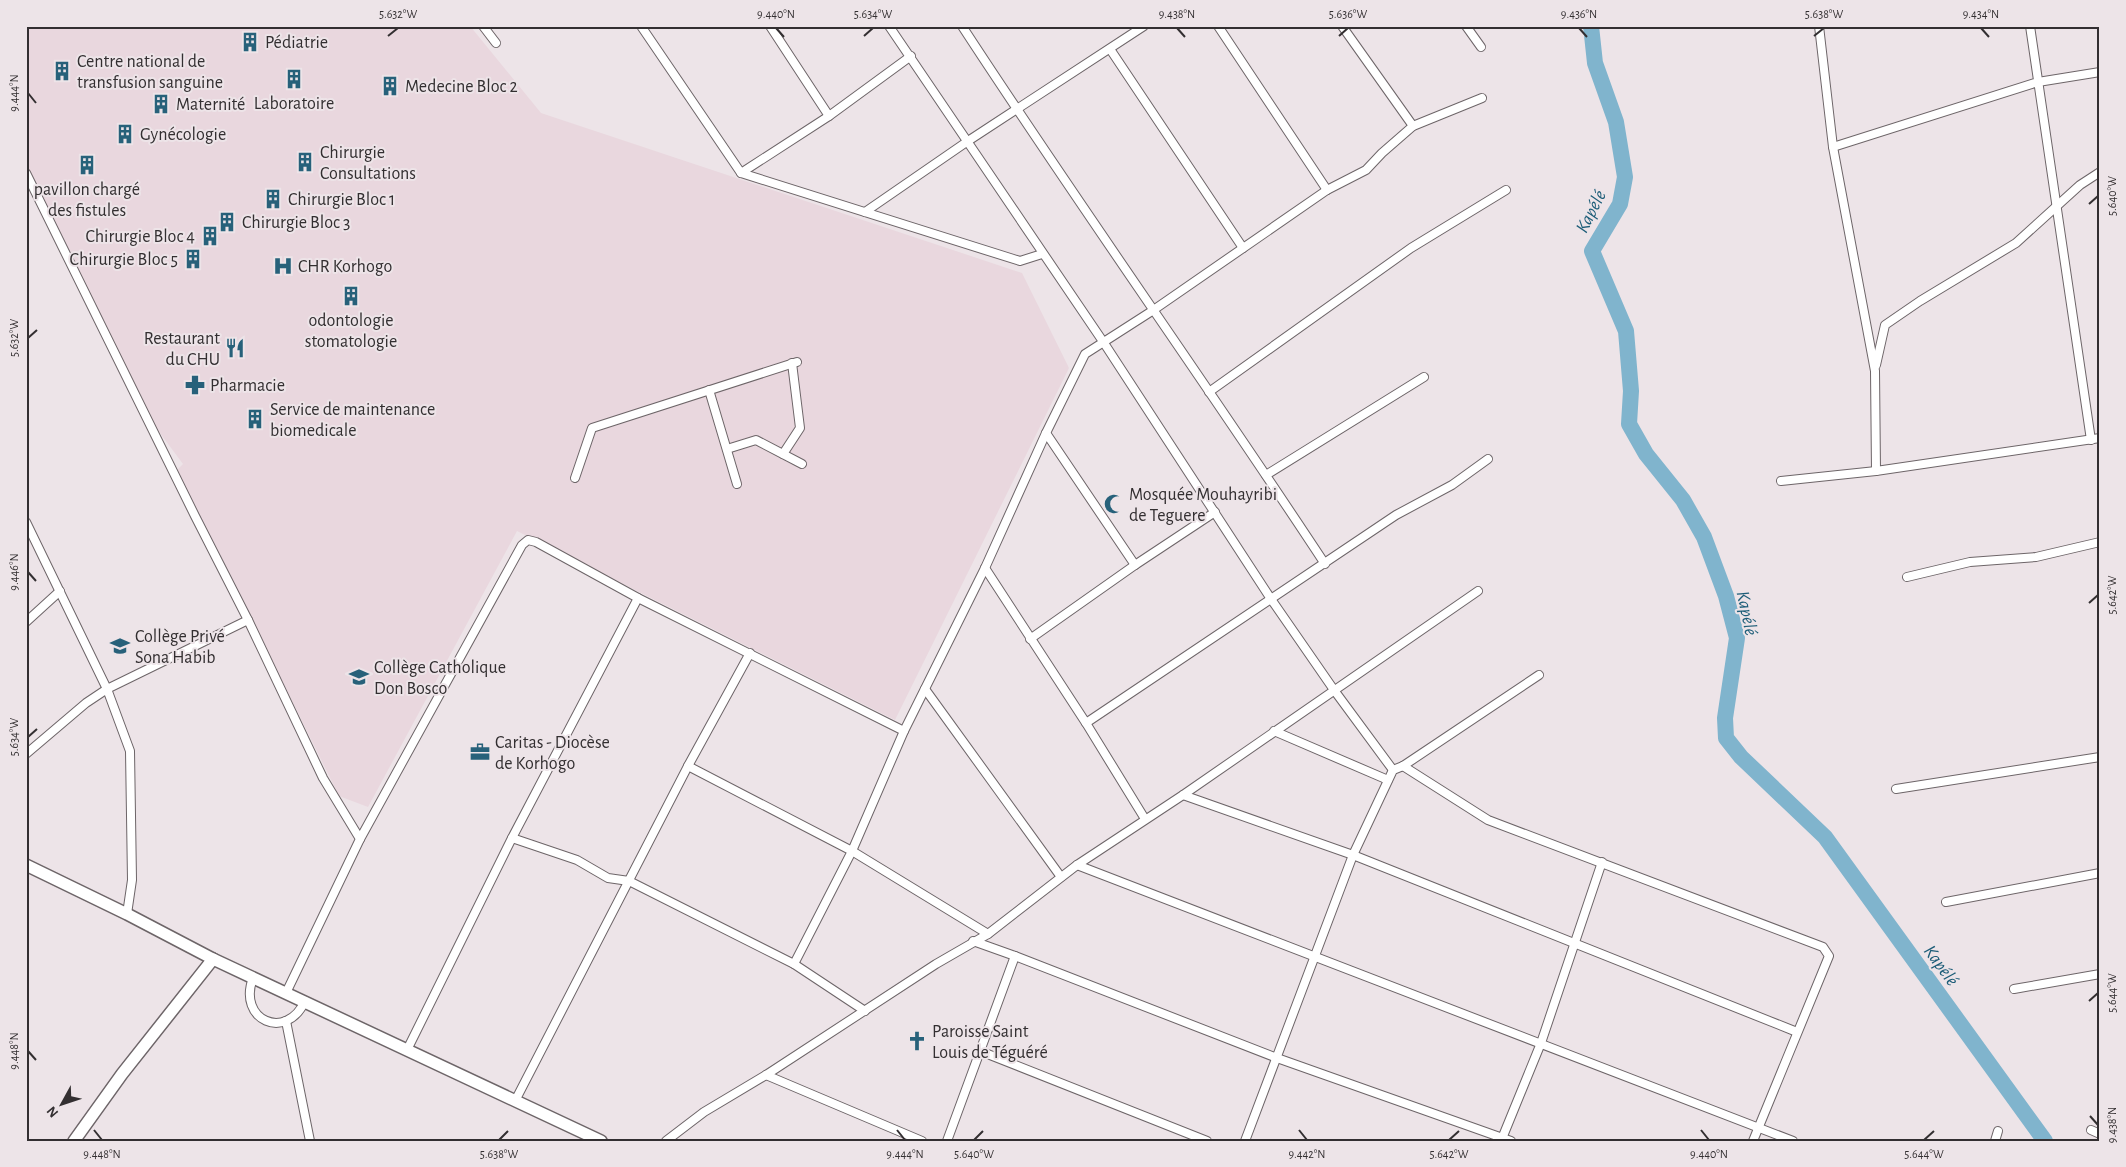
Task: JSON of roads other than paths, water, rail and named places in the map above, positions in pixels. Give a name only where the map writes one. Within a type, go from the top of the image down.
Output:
[{"type":"street","points":[[483,26],[496,42]]},
{"type":"street","points":[[641,26],[741,173],[1020,261],[1042,254]]},
{"type":"street","points":[[770,26],[829,116]]},
{"type":"street","points":[[890,26],[1042,254],[1104,343],[1271,599],[1334,690],[1393,770]]},
{"type":"street","points":[[962,26],[1152,311],[1266,475],[1325,564]]},
{"type":"street","points":[[865,212],[968,141],[1144,26]]},
{"type":"street","points":[[1218,26],[1327,190]]},
{"type":"street","points":[[1342,26],[1413,126]]},
{"type":"street","points":[[1466,26],[1481,47]]},
{"type":"street","points":[[1819,26],[1833,147],[1875,371]]},
{"type":"street","points":[[2030,26],[2090,440]]},
{"type":"street","points":[[1110,49],[1243,248]]},
{"type":"street","points":[[741,173],[829,116],[911,56]]},
{"type":"street","points":[[1833,147],[2038,82],[2100,72]]},
{"type":"street","points":[[794,964],[852,851],[904,731],[985,568],[1046,433],[1085,354],[1152,311],[1327,190],[1366,170],[1413,126],[1482,98]]},
{"type":"street","points":[[1876,471],[1875,371],[1885,325],[1920,300],[2016,243],[2080,185],[2100,172]]},
{"type":"street","points":[[26,173],[248,620],[323,778],[360,839]]},
{"type":"street","points":[[1209,392],[1411,248],[1506,190]]},
{"type":"street","points":[[575,478],[592,428],[795,362],[800,428],[783,454]]},
{"type":"street","points":[[1266,475],[1424,377]]},
{"type":"street","points":[[709,390],[737,484]]},
{"type":"street","points":[[1046,433],[1135,565]]},
{"type":"street","points":[[1781,481],[1876,471],[2100,438]]},
{"type":"street","points":[[727,449],[756,440],[802,464]]},
{"type":"street","points":[[1086,723],[1396,515],[1452,484],[1488,459]]},
{"type":"street","points":[[1030,639],[1135,565],[1215,512]]},
{"type":"street","points":[[26,522],[107,689],[130,751],[132,880],[127,914]]},
{"type":"street","points":[[286,992],[360,839],[461,653],[525,542],[528,540],[536,542],[638,598],[904,731]]},
{"type":"street","points":[[26,546],[35,542]]},
{"type":"street","points":[[1907,577],[1970,562],[2036,557],[2100,542]]},
{"type":"street","points":[[985,568],[1086,723],[1145,819]]},
{"type":"street","points":[[666,1141],[704,1112],[766,1075],[988,934],[1061,877],[1183,795],[1478,590]]},
{"type":"street","points":[[26,622],[60,591]]},
{"type":"street","points":[[408,1050],[512,838],[638,598]]},
{"type":"street","points":[[26,754],[86,703],[107,689],[248,620]]},
{"type":"street","points":[[515,1101],[688,766],[750,653]]},
{"type":"street","points":[[1245,1141],[1353,856],[1393,770],[1403,766],[1538,675]]},
{"type":"street","points":[[925,689],[1061,877]]},
{"type":"street","points":[[1274,731],[1388,780]]},
{"type":"street","points":[[1896,789],[2100,757]]},
{"type":"street","points":[[688,766],[852,851],[988,934]]},
{"type":"street","points":[[1403,766],[1488,820],[1823,947],[1829,956],[1753,1141]]},
{"type":"street","points":[[1183,795],[1353,856],[1797,1032]]},
{"type":"street","points":[[512,838],[577,860],[608,878],[629,881],[794,964],[865,1011]]},
{"type":"street","points":[[1502,1139],[1541,1043],[1602,862]]},
{"type":"street","points":[[26,865],[127,914],[213,959],[515,1101],[581,1137],[600,1141]]},
{"type":"street","points":[[1077,866],[1793,1141]]},
{"type":"street","points":[[1946,902],[2100,873]]},
{"type":"street","points":[[973,942],[1015,956],[1276,1058],[1511,1141]]},
{"type":"street","points":[[947,1141],[1015,956]]},
{"type":"street","points":[[74,1141],[122,1074],[213,959]]},
{"type":"street","points":[[2014,989],[2100,974]]},
{"type":"street","points":[[253,978],[249,996],[256,1014],[264,1021],[275,1024],[286,1021],[301,1010],[305,1001]]},
{"type":"street","points":[[286,1021],[310,1141]]},
{"type":"street","points":[[980,1051],[1207,1141]]},
{"type":"street","points":[[766,1075],[922,1141]]},
{"type":"street","points":[[2100,1128],[2091,1130],[2100,1134]]},
{"type":"street","points":[[1995,1141],[1998,1130]]},
{"type":"waterway","name":"Kapélé","points":[[1591,26],[1595,63],[1616,122],[1625,177],[1620,204],[1592,251],[1626,331],[1631,391],[1629,424],[1646,454],[1683,500],[1704,537],[1726,596],[1737,638],[1725,718],[1726,738],[1741,757],[1825,837],[2045,1141]]},
{"type":"place","name":"Pédiatrie","points":[[250,42]]},
{"type":"place","name":"Centre national de transfusion sanguine","points":[[62,71]]},
{"type":"place","name":"Laboratoire","points":[[294,79]]},
{"type":"place","name":"Medecine Bloc 2","points":[[390,86]]},
{"type":"place","name":"Maternité","points":[[161,104]]},
{"type":"place","name":"Gynécologie","points":[[125,134]]},
{"type":"place","name":"Chirurgie Consultations","points":[[305,162]]},
{"type":"place","name":"pavillon chargé des fistules","points":[[87,165]]},
{"type":"place","name":"Chirurgie Bloc 1","points":[[273,199]]},
{"type":"place","name":"Chirurgie Bloc 3","points":[[227,222]]},
{"type":"place","name":"Chirurgie Bloc 4","points":[[210,236]]},
{"type":"place","name":"Chirurgie Bloc 5","points":[[193,259]]},
{"type":"place","name":"CHR Korhogo","points":[[283,266]]},
{"type":"place","name":"odontologie stomatologie","points":[[351,296]]},
{"type":"place","name":"Restaurant du CHU","points":[[235,348]]},
{"type":"place","name":"Pharmacie","points":[[195,385]]},
{"type":"place","name":"Service de maintenance biomedicale","points":[[255,419]]},
{"type":"place","name":"Mosquée Mouhayribi de Teguere","points":[[1114,504]]},
{"type":"place","name":"Collège Privé Sona Habib","points":[[120,646]]},
{"type":"place","name":"Collège Catholique Don Bosco","points":[[359,677]]},
{"type":"place","name":"Caritas - Diocèse de Korhogo","points":[[480,752]]},
{"type":"place","name":"Paroisse Saint Louis de Téguéré","points":[[917,1041]]}]
